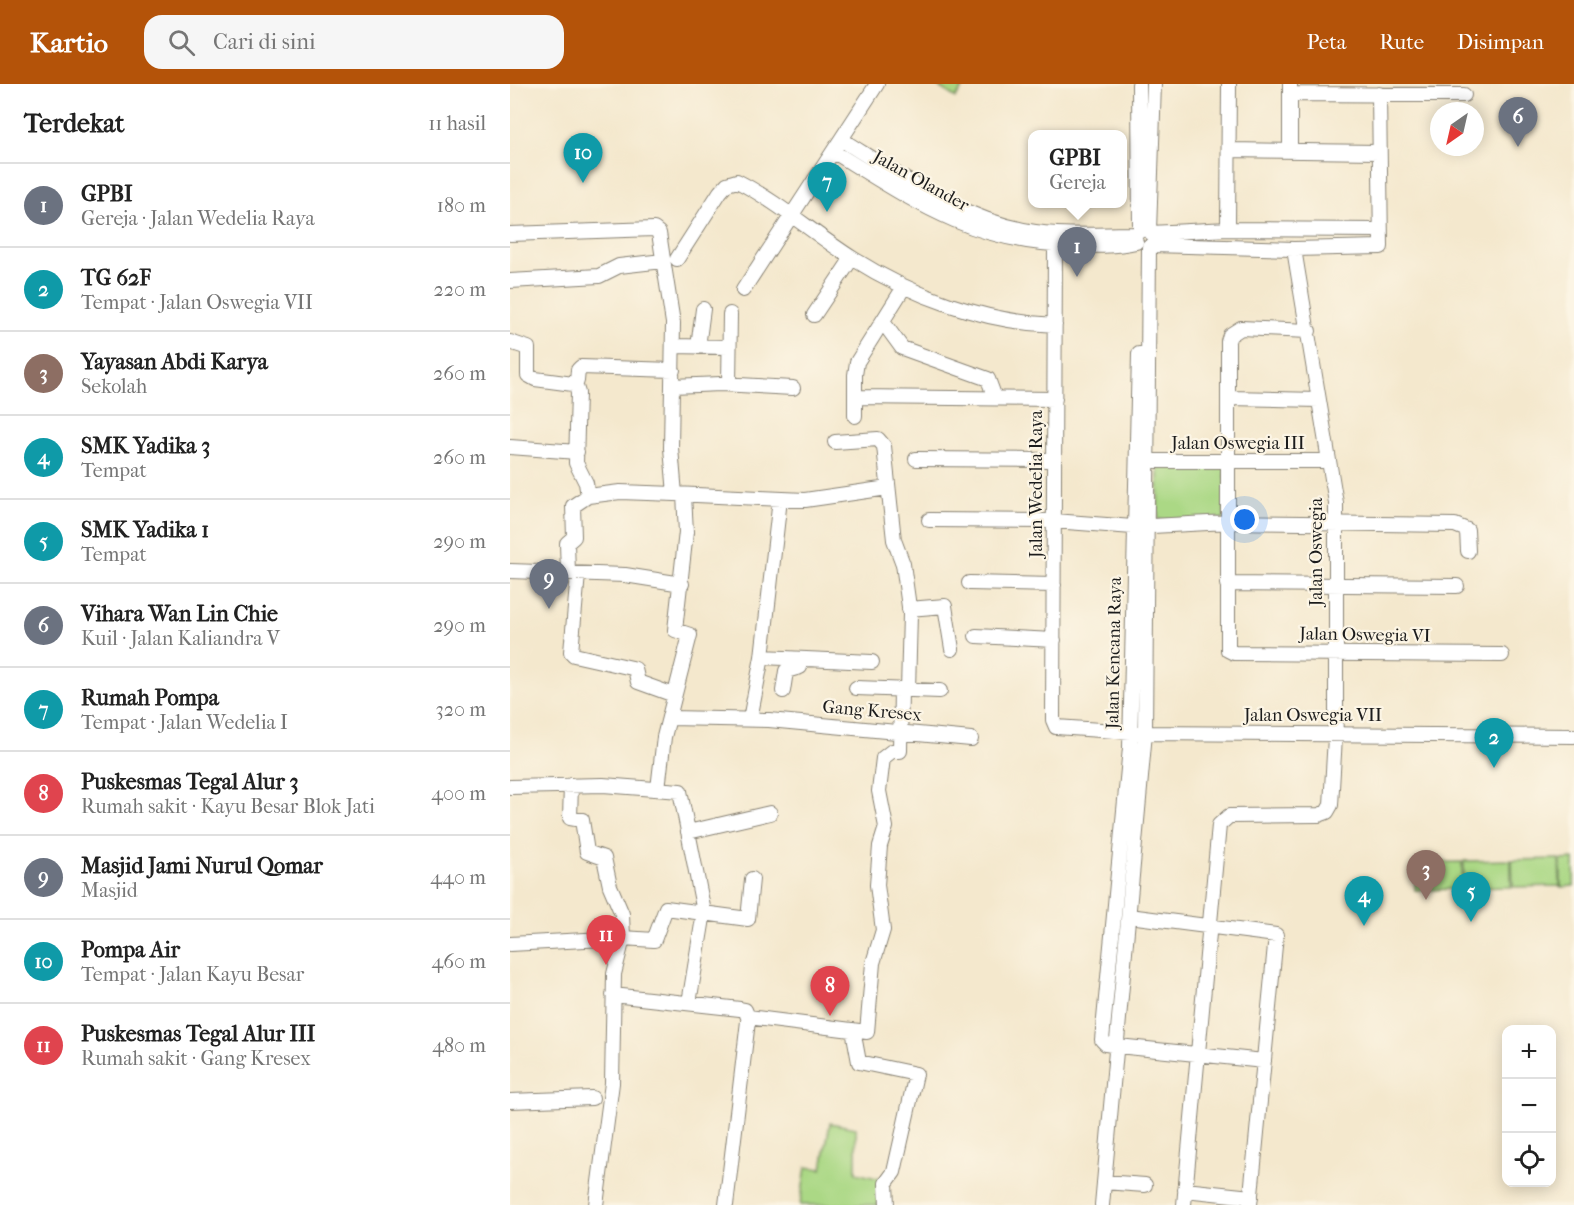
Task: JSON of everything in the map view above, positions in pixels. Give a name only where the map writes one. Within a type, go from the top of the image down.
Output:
[{"type":"street","points":[[743,290],[877,84]]},
{"type":"street","name":"Jalan Kencana Raya","points":[[1139,84],[1147,461],[1140,526]]},
{"type":"street","name":"Jalan Kencana Raya","points":[[1102,1205],[1129,916],[1138,732],[1144,239],[1154,84]]},
{"type":"street","points":[[1228,229],[1229,84]]},
{"type":"street","points":[[1290,151],[1290,89],[1379,94],[1464,95]]},
{"type":"street","points":[[1379,94],[1380,230]]},
{"type":"street","name":"Jalan Olander","points":[[838,146],[924,207],[993,236],[1055,245],[1108,246],[1144,239],[1228,229],[1380,230],[1382,245],[1378,248],[1294,249],[1144,239],[1037,232],[962,211],[838,146]]},
{"type":"street","points":[[1229,150],[1379,153]]},
{"type":"street","points":[[668,264],[727,184],[737,181],[852,258],[904,287],[989,317],[1023,324],[1055,325]]},
{"type":"street","points":[[510,234],[654,229],[658,233],[668,264],[673,323],[671,448],[686,532],[682,584],[675,630],[690,634],[664,737],[658,789]]},
{"type":"street","name":"Jalan Wedelia Raya","points":[[1053,724],[1055,245]]},
{"type":"street","name":"Jalan Oswegia","points":[[1210,925],[1221,820],[1229,816],[1320,815],[1327,812],[1331,805],[1335,732],[1336,503],[1294,249]]},
{"type":"street","points":[[814,315],[852,258]]},
{"type":"street","points":[[510,281],[599,276],[620,266],[668,264]]},
{"type":"street","points":[[855,416],[858,362],[904,287]]},
{"type":"street","points":[[698,347],[703,309]]},
{"type":"street","points":[[729,384],[730,314]]},
{"type":"street","points":[[883,322],[902,348],[988,379],[995,398]]},
{"type":"street","points":[[1309,331],[1241,328],[1230,335],[1227,584],[1457,586]]},
{"type":"street","points":[[510,342],[528,348],[528,372],[531,378],[566,384],[575,383]]},
{"type":"street","points":[[673,346],[728,347]]},
{"type":"street","points":[[588,496],[586,483],[576,465],[579,393],[575,383],[578,370],[581,367],[673,370]]},
{"type":"street","points":[[672,386],[729,384],[793,388]]},
{"type":"street","points":[[855,397],[1055,399]]},
{"type":"street","points":[[1228,399],[1319,400]]},
{"type":"street","points":[[835,442],[872,439],[881,442],[894,540],[903,564],[909,609],[900,751],[892,751],[883,758],[879,791],[886,827],[880,846],[877,885],[883,930],[873,963],[860,1031],[860,1062],[916,1074],[894,1172],[886,1183],[887,1205]]},
{"type":"street","points":[[510,447],[577,452]]},
{"type":"street","points":[[916,459],[1054,460]]},
{"type":"street","name":"Jalan Oswegia III","points":[[1147,461],[1329,461]]},
{"type":"street","points":[[674,695],[638,682],[635,669],[574,655],[571,652],[573,573],[567,543],[574,537],[573,506],[588,496],[620,492],[805,500],[888,488]]},
{"type":"street","points":[[750,719],[762,657],[780,499]]},
{"type":"street","points":[[929,520],[1054,521],[1140,526],[1227,522],[1455,525],[1467,530],[1468,551]]},
{"type":"street","points":[[510,571],[625,575],[682,584]]},
{"type":"street","points":[[969,583],[1054,585]]},
{"type":"street","name":"Jalan Oswegia VI","points":[[1227,584],[1228,650],[1234,653],[1502,655]]},
{"type":"street","points":[[909,609],[945,606],[952,649]]},
{"type":"street","points":[[976,636],[1053,640]]},
{"type":"street","points":[[762,657],[872,662]]},
{"type":"street","points":[[783,691],[786,671],[800,667],[801,659]]},
{"type":"street","points":[[856,688],[940,692]]},
{"type":"street","name":"Gang Kresex","points":[[670,718],[770,720],[971,739]]},
{"type":"street","name":"Jalan Oswegia VII","points":[[1053,724],[1060,729],[1138,732],[1335,732],[1574,736]]},
{"type":"street","name":"Jalan Kencana Raya","points":[[1118,1046],[1103,1043],[1102,1037],[1138,732]]},
{"type":"street","points":[[571,785],[570,818],[582,820],[587,852],[604,858],[610,886],[622,914],[623,938],[614,975],[612,1083],[596,1205]]},
{"type":"street","points":[[510,787],[571,785],[680,791],[704,912],[689,1003]]},
{"type":"street","points":[[688,832],[770,813]]},
{"type":"street","points":[[510,944],[657,938],[665,908],[749,918],[752,879]]},
{"type":"street","points":[[1129,916],[1276,935],[1251,1201],[1185,1190]]},
{"type":"street","points":[[1184,1205],[1210,925]]},
{"type":"street","points":[[613,995],[740,1009],[745,1011],[748,1017],[860,1031]]},
{"type":"street","points":[[726,1205],[748,1021]]},
{"type":"street","points":[[1118,1046],[1264,1061]]},
{"type":"street","points":[[510,1101],[592,1098]]},
{"type":"street","points":[[1104,1182],[1145,1185]]},
{"type":"green space","points":[[934,84],[965,84],[956,98]]},
{"type":"green space","points":[[1158,463],[1225,466],[1224,520],[1158,520]]},
{"type":"green space","points":[[1559,859],[1560,886],[1513,887],[1512,860]]},
{"type":"green space","points":[[1574,859],[1574,886],[1561,887],[1561,860]]},
{"type":"green space","points":[[1511,860],[1511,887],[1464,888],[1464,861]]},
{"type":"green space","points":[[1462,862],[1462,889],[1415,890],[1415,863]]},
{"type":"green space","points":[[830,1123],[856,1128],[856,1173],[885,1180],[884,1205],[800,1205],[806,1167],[822,1169]]},
{"type":"place","name":"Vihara Wan Lin Chie","points":[[1518,147]]},
{"type":"place","name":"Pompa Air","points":[[583,183]]},
{"type":"place","name":"Rumah Pompa","points":[[827,212]]},
{"type":"place","name":"GPBI","points":[[1077,277]]},
{"type":"place","name":"Masjid Jami Nurul Qomar","points":[[549,609]]},
{"type":"place","name":"TG 62F","points":[[1494,768]]},
{"type":"place","name":"Yayasan Abdi Karya","points":[[1426,900]]},
{"type":"place","name":"SMK Yadika 1","points":[[1471,922]]},
{"type":"place","name":"SMK Yadika 3","points":[[1364,926]]},
{"type":"place","name":"Puskesmas Tegal Alur III","points":[[606,965]]},
{"type":"place","name":"Puskesmas Tegal Alur 3","points":[[830,1016]]}]
